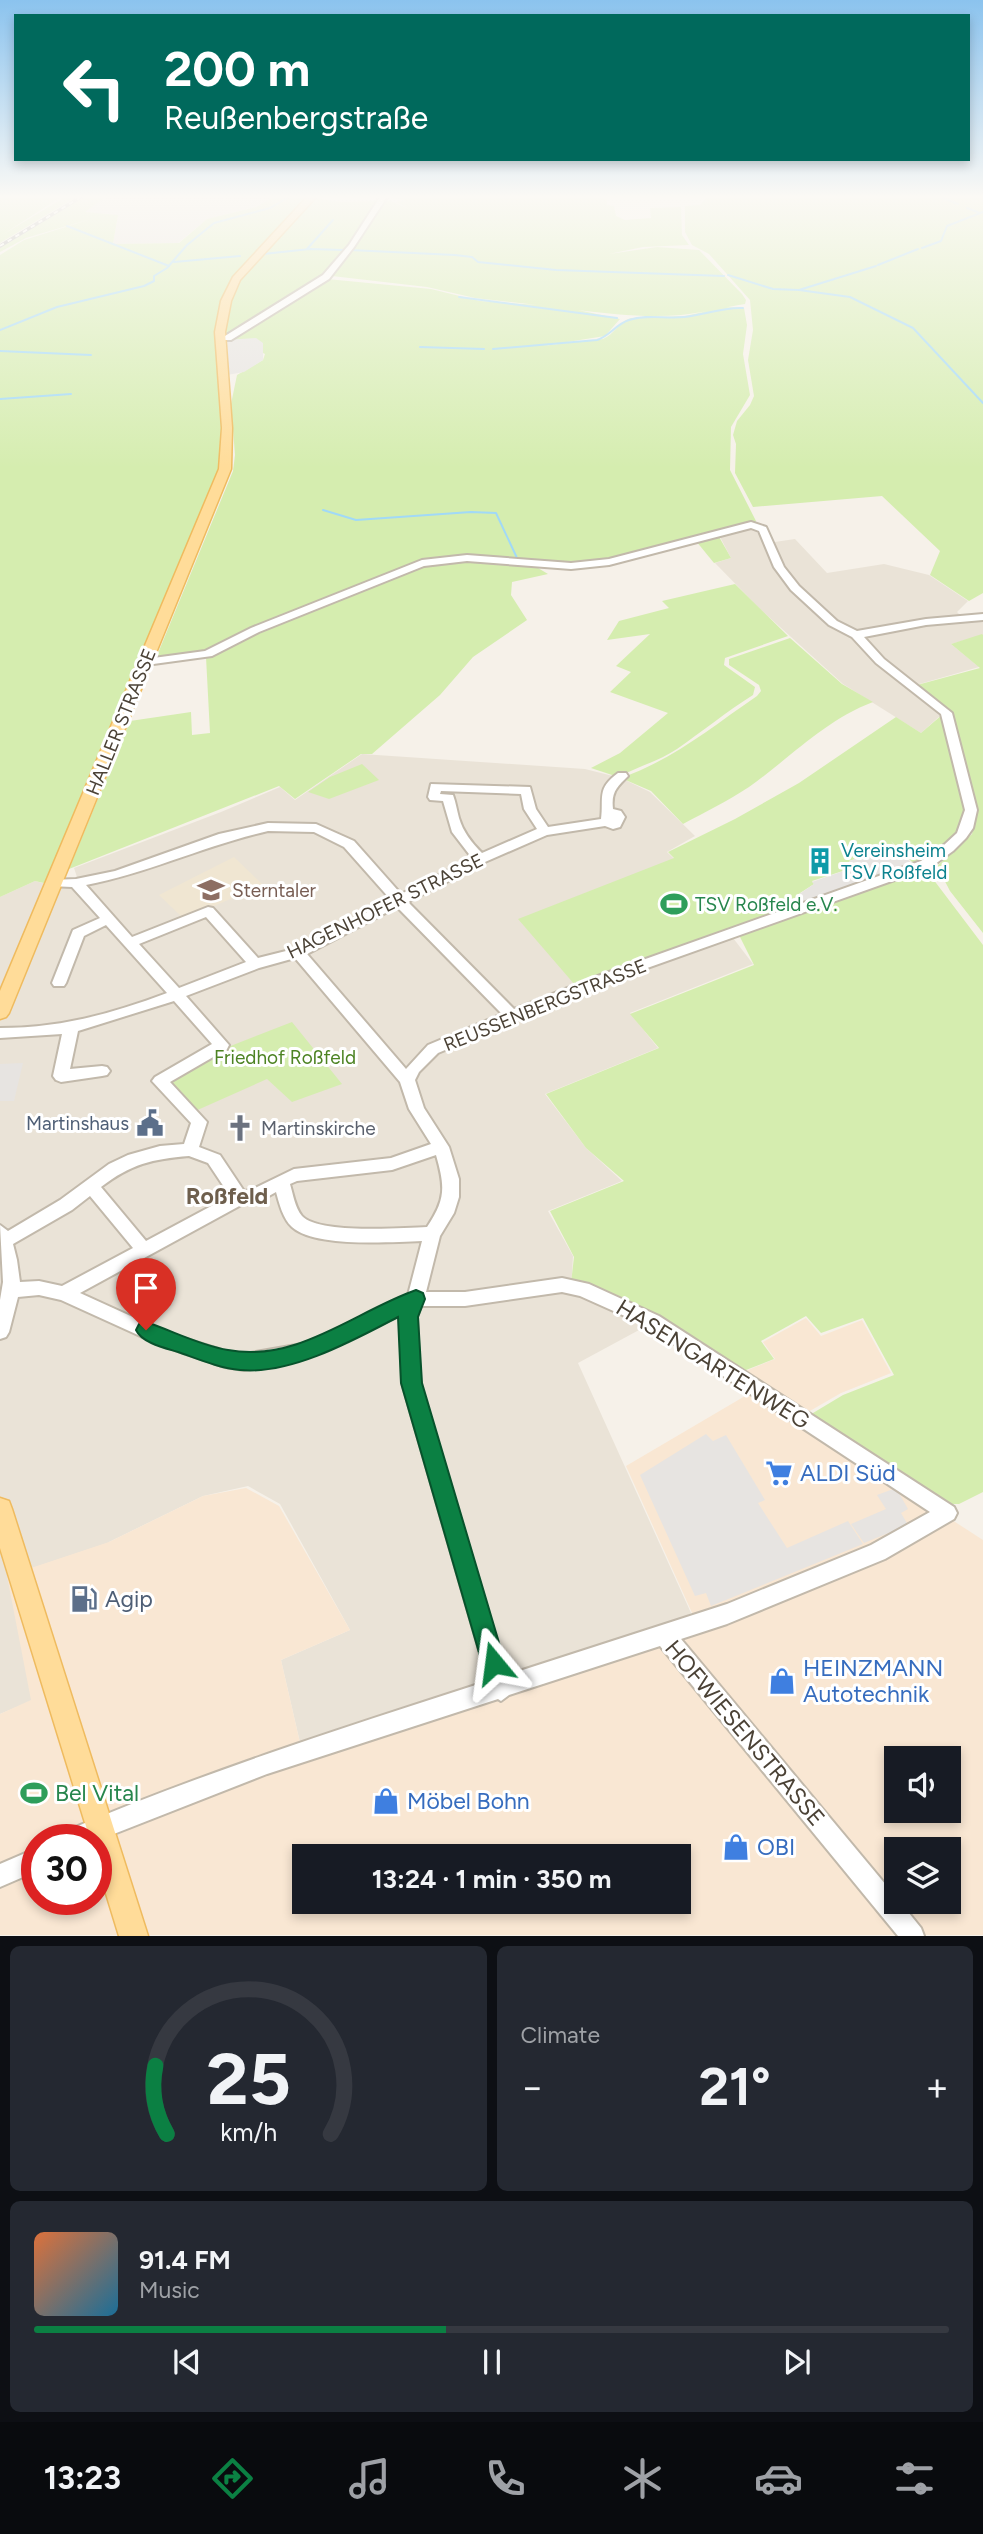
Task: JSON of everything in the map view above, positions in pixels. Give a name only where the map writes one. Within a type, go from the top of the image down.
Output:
[{"type":"main road","name":"HALLER STRASSE","points":[[0,1013],[222,479],[226,462],[227,428],[220,321],[234,287]]},
{"type":"main road","points":[[0,1509],[79,1824]]},
{"type":"main road","points":[[112,1894],[134,1936]]},
{"type":"street","points":[[228,338],[309,287]]},
{"type":"street","points":[[146,662],[208,654],[255,630],[422,564],[467,558],[549,565],[609,562],[751,525],[763,529],[779,567],[795,588],[833,623],[856,635],[926,622],[983,617]]},
{"type":"street","name":"REUSSENBERGSTRASSE","points":[[407,1080],[414,1068],[433,1049],[600,980],[926,864],[952,845],[966,830],[971,810],[946,713],[880,661],[856,635]]},
{"type":"street","name":"HAGENHOFER STRASSE","points":[[0,1033],[71,1028],[151,1004],[256,964],[298,953],[480,859],[544,831],[608,819],[605,802],[608,787],[622,776]]},
{"type":"street","points":[[480,859],[462,839],[451,820],[449,793],[526,790],[530,809],[544,831]]},
{"type":"street","points":[[55,883],[76,883],[118,874],[223,837],[268,827],[316,828],[349,844],[400,902],[512,1015]]},
{"type":"street","points":[[76,883],[222,1045],[160,1081],[199,1122],[190,1150]]},
{"type":"street","points":[[130,943],[208,911],[256,964]]},
{"type":"street","points":[[59,983],[78,933],[108,919]]},
{"type":"street","points":[[298,953],[407,1080],[417,1109],[441,1147],[451,1179],[451,1197],[446,1213],[432,1234],[416,1299],[408,1317],[411,1383],[501,1690]]},
{"type":"street","points":[[71,1028],[61,1076],[102,1071]]},
{"type":"street","points":[[64,1294],[240,1198],[254,1196],[294,1174],[392,1164],[441,1147]]},
{"type":"street","points":[[0,1332],[13,1290],[13,1267],[1,1239],[66,1205],[90,1185],[134,1159],[160,1152],[190,1150],[214,1159],[240,1198]]},
{"type":"street","points":[[281,1181],[296,1221],[308,1228],[363,1235],[432,1234]]},
{"type":"street","points":[[90,1185],[144,1250]]},
{"type":"street","name":"HASENGARTENWEG","points":[[416,1299],[465,1299],[562,1285],[583,1289],[653,1321],[947,1513],[878,1552],[727,1614],[664,1635]]},
{"type":"street","points":[[13,1290],[38,1288],[64,1294],[166,1340],[225,1359],[244,1362],[304,1351],[416,1299]]},
{"type":"street","name":"HOFWIESENSTRASSE","points":[[112,1824],[267,1763],[501,1690],[664,1635],[913,1936]]},
{"type":"street","points":[[0,1876],[21,1866]]},
{"type":"shaded area","points":[[256,338],[263,343],[263,360],[244,372],[227,375],[224,340]]},
{"type":"shaded area","points":[[758,528],[768,543],[795,539],[827,573],[884,564],[929,575],[968,601],[957,612],[964,619],[983,616],[983,635],[951,644],[979,667],[909,687],[941,715],[921,733],[843,684],[760,609],[715,563],[731,558],[719,535]]},
{"type":"shaded area","points":[[362,754],[585,769],[621,778],[650,792],[695,836],[667,852],[745,928],[730,934],[753,964],[630,1013],[658,1048],[545,1094],[586,1148],[622,1181],[548,1211],[573,1256],[571,1290],[652,1323],[578,1363],[691,1613],[681,1619],[301,1747],[281,1660],[350,1630],[280,1504],[248,1486],[203,1496],[109,1542],[31,1701],[0,1714],[0,897],[35,881],[58,887],[80,886],[74,868],[280,787],[295,800]]},
{"type":"shaded area","points":[[895,846],[914,866],[786,913],[798,895],[814,884],[812,882],[855,867],[849,861]]},
{"type":"shaded area","name":"Sterntaler","points":[[234,857],[263,885],[184,919],[159,895]]},
{"type":"shaded area","points":[[23,1063],[14,1101],[0,1101],[0,1064]]},
{"type":"shaded area","points":[[806,1318],[821,1336],[862,1320],[891,1373],[841,1393],[796,1419],[983,1540],[983,1935],[0,1935],[0,1714],[31,1700],[7,1576],[109,1542],[203,1496],[246,1488],[279,1506],[350,1630],[281,1660],[301,1747],[693,1615],[626,1466],[762,1386],[743,1372],[775,1359],[763,1342]]},
{"type":"shaded area","points":[[706,1434],[713,1441],[726,1435],[765,1500],[758,1503],[787,1548],[848,1521],[863,1544],[711,1606],[706,1593],[695,1596],[640,1475]]},
{"type":"shaded area","points":[[896,1488],[908,1509],[901,1513],[908,1525],[864,1543],[851,1524],[886,1509],[877,1495]]},
{"type":"green space","points":[[0,287],[232,287],[217,337],[223,441],[217,476],[48,884],[35,881],[0,897]]},
{"type":"green space","points":[[237,287],[305,287],[227,336],[224,334],[229,302]]},
{"type":"green space","points":[[314,287],[414,287],[480,301],[538,305],[475,298],[429,287],[735,287],[746,300],[745,304],[728,307],[744,308],[747,325],[743,354],[750,395],[731,427],[730,470],[756,521],[754,524],[596,562],[572,564],[483,557],[410,565],[261,625],[213,650],[156,658],[233,471],[235,455],[231,404],[237,375],[263,360],[265,354],[232,338]],"holes":[[[578,310],[655,316],[710,311],[685,316],[631,318],[603,339],[542,346],[605,336],[620,319]]]},
{"type":"green space","points":[[739,287],[983,287],[983,593],[969,601],[930,575],[940,551],[882,496],[753,507],[735,473],[736,444],[733,435],[737,421],[754,396],[748,360],[753,330],[750,300]]},
{"type":"green space","points":[[718,535],[731,558],[714,563],[696,541]]},
{"type":"green space","points":[[468,559],[533,565],[548,574],[512,582],[511,595],[527,620],[473,657],[440,695],[372,754],[361,754],[295,799],[279,786],[69,869],[130,721],[191,712],[192,735],[210,733],[206,657],[254,633],[424,564]]},
{"type":"green space","points":[[735,584],[788,636],[725,658],[724,665],[755,687],[753,695],[677,749],[618,777],[591,768],[620,753],[668,713],[610,692],[631,672],[616,666],[650,634],[607,640],[619,621],[669,608],[662,601]]},
{"type":"green space","points":[[982,634],[983,933],[950,891],[937,866],[972,834],[975,815],[953,717],[917,685],[980,668],[951,644]]},
{"type":"green space","points":[[790,638],[842,684],[873,702],[823,729],[741,792],[683,824],[651,791],[621,778],[676,752],[757,696],[761,691],[759,685],[729,665],[729,659]]},
{"type":"green space","points":[[943,714],[969,816],[959,836],[916,866],[891,841],[894,845],[849,861],[855,867],[812,881],[814,884],[797,895],[786,913],[575,985],[518,919],[674,858],[668,852],[799,783],[896,717],[921,733]]},
{"type":"green space","points":[[362,764],[379,780],[329,799],[308,792],[330,777]]},
{"type":"green space","points":[[921,872],[930,875],[983,945],[983,1492],[959,1504],[943,1504],[808,1416],[843,1395],[894,1375],[863,1318],[821,1333],[806,1316],[761,1341],[774,1359],[741,1372],[571,1283],[574,1257],[550,1211],[624,1181],[586,1148],[546,1094],[659,1048],[630,1014],[754,965],[739,935]]},
{"type":"green space","name":"Friedhof Roßfeld","points":[[292,1022],[342,1084],[292,1102],[267,1079],[193,1112],[165,1081],[228,1047]]},
{"type":"waterway","points":[[0,330],[57,307],[138,287]]},
{"type":"waterway","points":[[768,287],[799,290]]},
{"type":"waterway","points":[[799,290],[808,287]]},
{"type":"waterway","points":[[799,290],[850,297],[913,328],[983,403]]},
{"type":"waterway","points":[[459,297],[617,318]]},
{"type":"waterway","points":[[493,349],[597,340],[624,322],[636,318],[684,317],[743,308]]},
{"type":"waterway","points":[[420,347],[484,349]]},
{"type":"waterway","points":[[0,351],[91,355]]},
{"type":"waterway","points":[[0,399],[71,394]]},
{"type":"waterway","points":[[323,510],[356,520],[471,512],[496,513],[517,558]]},
{"type":"place","name":"Vereinsheim TSV Roßfeld","points":[[820,861]]},
{"type":"place","name":"Sterntaler","points":[[211,890]]},
{"type":"place","name":"TSV Roßfeld e.V.","points":[[674,904]]},
{"type":"place","name":"Martinshaus","points":[[150,1123]]},
{"type":"place","name":"Martinskirche","points":[[240,1128]]},
{"type":"place","name":"ALDI Süd","points":[[779,1473]]},
{"type":"place","name":"Agip","points":[[84,1599]]},
{"type":"place","name":"HEINZMANN Autotechnik","points":[[782,1681]]},
{"type":"place","name":"Bel Vital","points":[[34,1793]]},
{"type":"place","name":"Möbel Bohn","points":[[386,1801]]},
{"type":"place","name":"OBI","points":[[736,1847]]},
{"type":"district","name":"Roßfeld","points":[[227,1196]]},
{"type":"route","points":[[146,1330],[166,1340],[225,1359],[244,1362],[304,1351],[416,1299],[408,1317],[411,1383],[494,1663]]}]
